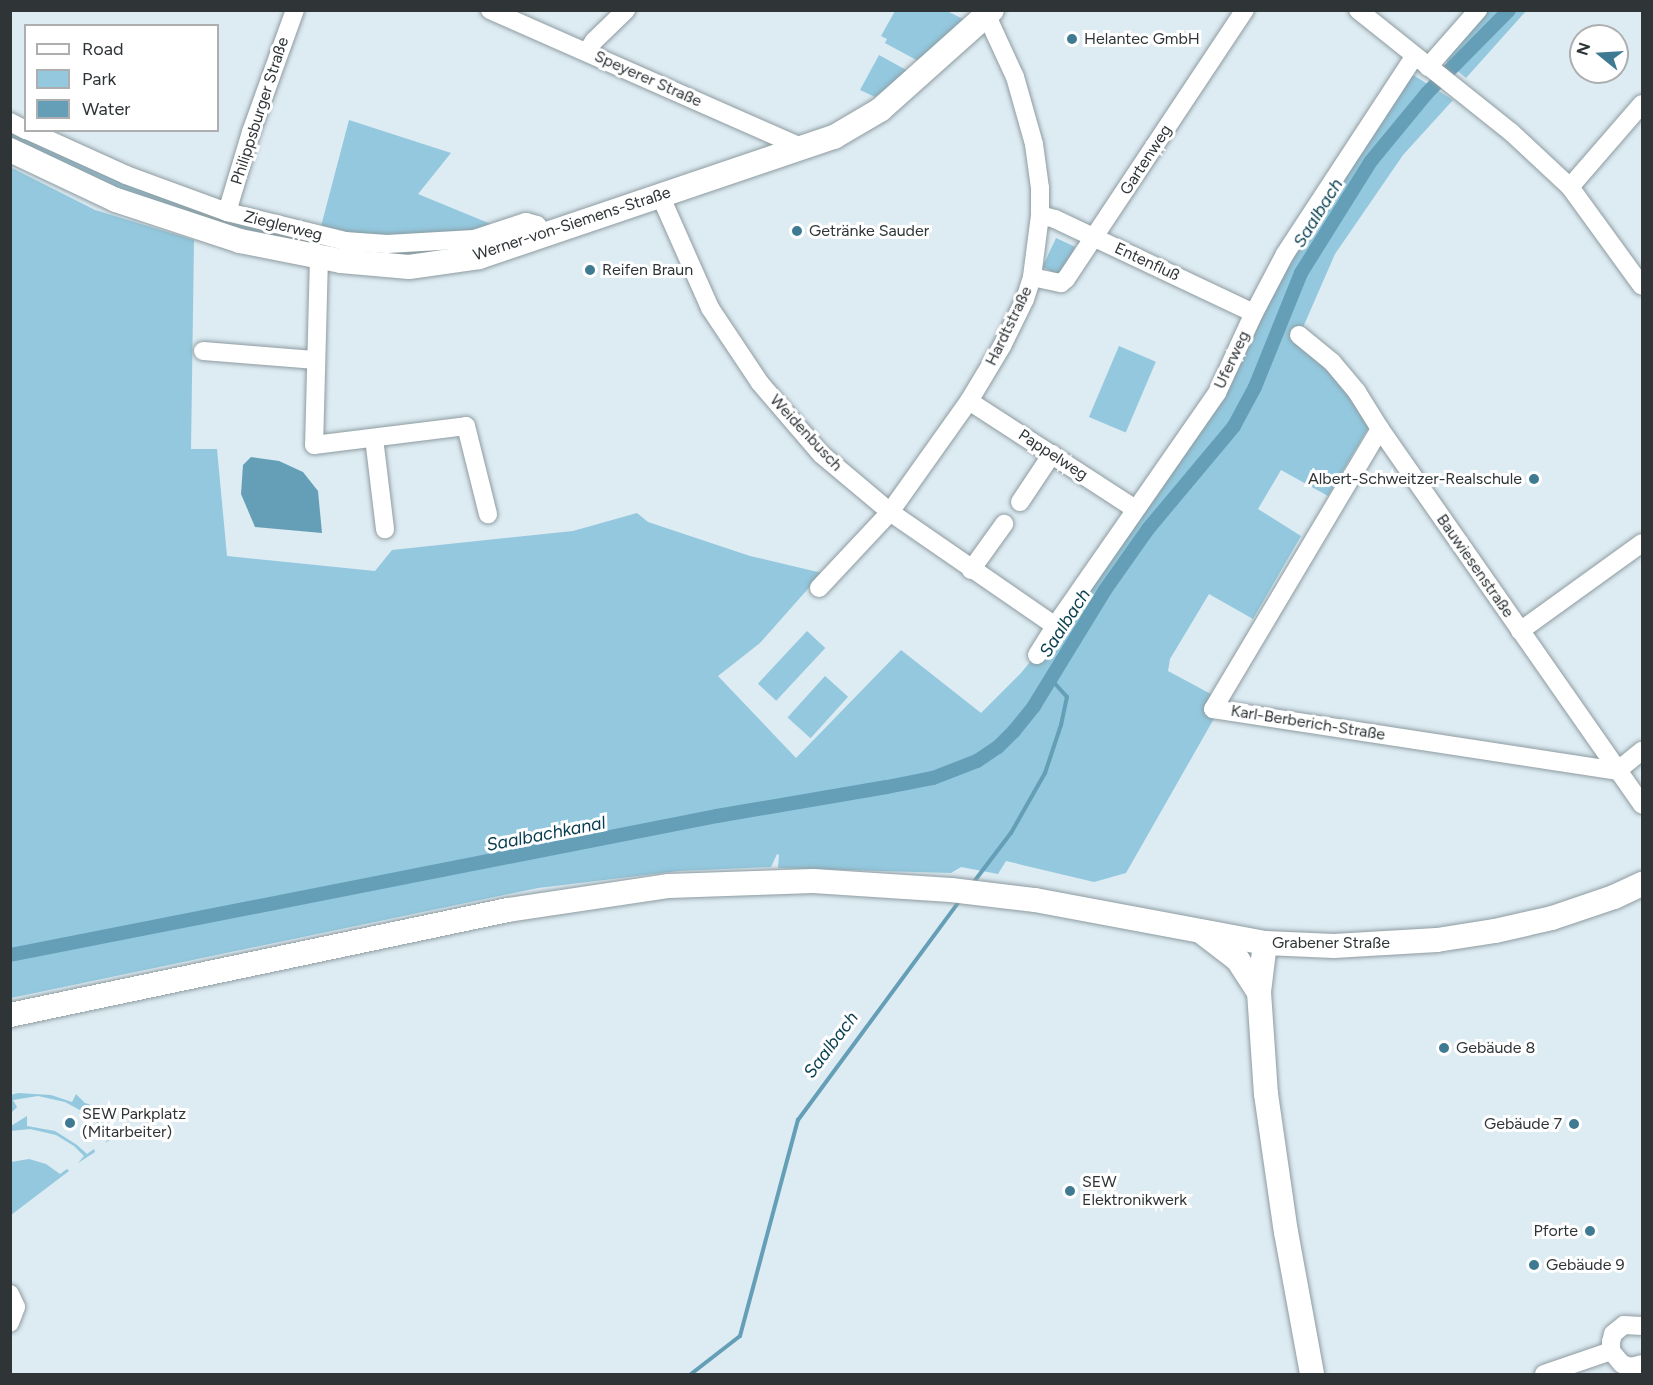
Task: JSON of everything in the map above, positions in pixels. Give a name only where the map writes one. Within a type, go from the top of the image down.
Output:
[{"type":"main road","name":"Werner-von-Siemens-Straße","points":[[10,150],[81,185],[136,207],[240,241],[319,257],[386,267],[409,267],[479,257],[660,195],[805,149],[834,137],[880,110],[990,13]]},
{"type":"main road","name":"Grabener Straße","points":[[10,1015],[508,910],[596,895],[669,886],[813,881],[951,890],[1035,900],[1265,943],[1334,946],[1437,940],[1552,918],[1642,884]]},
{"type":"main road","points":[[1201,931],[1238,960],[1259,992]]},
{"type":"main road","points":[[1265,943],[1259,992],[1269,1116],[1286,1232],[1312,1374]]},
{"type":"street","name":"Philippsburger Straße","points":[[227,212],[251,132],[295,10]]},
{"type":"street","name":"Speyerer Straße","points":[[490,10],[511,15],[587,52],[805,149]]},
{"type":"street","points":[[587,52],[594,41],[626,10]]},
{"type":"street","name":"Gartenweg","points":[[1032,277],[1061,283],[1095,237],[1245,10]]},
{"type":"street","points":[[1358,10],[1511,132],[1570,186],[1642,286]]},
{"type":"street","name":"Uferweg","points":[[1037,655],[1135,509],[1217,393],[1254,313],[1285,255],[1426,66],[1478,10]]},
{"type":"street","name":"Hardtstraße","points":[[819,588],[890,512],[969,401],[1002,346],[1025,299],[1032,277],[1040,216],[1040,188],[1034,144],[1015,77],[990,13]]},
{"type":"street","points":[[1570,186],[1642,104]]},
{"type":"street","name":"Zieglerweg","points":[[10,122],[24,129]]},
{"type":"street","name":"Zieglerweg","points":[[30,132],[126,175],[227,212],[345,241],[377,244],[474,239],[526,222],[537,225],[545,236]]},
{"type":"street","name":"Weidenbusch","points":[[660,195],[710,308],[760,383],[821,454],[890,512],[1055,626]]},
{"type":"street","name":"Entenfluß","points":[[1040,216],[1055,219],[1095,237],[1254,313]]},
{"type":"street","points":[[319,257],[314,360],[314,445],[466,426],[488,514]]},
{"type":"street","name":"Bauwiesenstraße","points":[[1299,335],[1332,362],[1356,392],[1642,805]]},
{"type":"street","points":[[203,351],[314,360]]},
{"type":"street","name":"Pappelweg","points":[[969,401],[1135,509]]},
{"type":"street","name":"Karl-Berberich-Straße","points":[[1380,429],[1213,709],[1617,771]]},
{"type":"street","points":[[374,438],[385,529]]},
{"type":"street","points":[[1020,502],[1052,454]]},
{"type":"street","points":[[971,570],[1004,524]]},
{"type":"street","points":[[1520,631],[1642,543]]},
{"type":"street","points":[[1617,771],[1642,751]]},
{"type":"street","points":[[10,1294],[15,1307],[10,1323]]},
{"type":"street","points":[[1642,1326],[1632,1323],[1618,1328],[1611,1342],[1611,1351],[1622,1364],[1642,1367]]},
{"type":"street","points":[[1544,1374],[1611,1351]]},
{"type":"green space","points":[[895,11],[947,11],[967,21],[920,62],[885,43],[887,39],[881,36]]},
{"type":"green space","points":[[1485,11],[1526,11],[1466,78],[1442,58]]},
{"type":"green space","points":[[879,55],[908,71],[875,97],[860,90]]},
{"type":"green space","points":[[1410,73],[1453,100],[1403,155],[1335,254],[1297,341],[1337,379],[1369,427],[1328,496],[1281,470],[1258,509],[1301,536],[1253,619],[1209,594],[1170,659],[1168,671],[1224,701],[1126,873],[1094,882],[1006,861],[998,874],[961,867],[951,873],[778,868],[779,855],[777,854],[771,867],[679,871],[538,888],[11,998],[10,167],[95,210],[194,240],[191,449],[217,449],[227,556],[375,571],[392,550],[573,531],[637,513],[648,522],[750,556],[822,573],[760,643],[718,676],[796,758],[901,650],[981,713],[1021,673],[1057,629],[1103,562],[1276,279]]},
{"type":"green space","points":[[349,120],[451,153],[418,194],[503,229],[409,267],[240,241],[11,150],[10,122],[24,129],[24,132],[30,132],[52,143],[319,234]]},
{"type":"green space","points":[[1056,238],[1075,247],[1062,276],[1042,267]]},
{"type":"green space","points":[[1119,346],[1156,362],[1126,433],[1089,417]]},
{"type":"green space","points":[[807,631],[825,648],[776,701],[758,684]]},
{"type":"green space","points":[[825,676],[848,697],[811,738],[788,718]]},
{"type":"green space","points":[[18,1093],[51,1095],[72,1102],[76,1094],[85,1103],[97,1107],[93,1114],[114,1134],[121,1129],[122,1132],[105,1143],[111,1136],[89,1115],[65,1102],[38,1096],[13,1100],[17,1107],[11,1113],[11,1095]]},
{"type":"green space","points":[[27,1116],[27,1126],[55,1131],[87,1154],[94,1149],[95,1152],[78,1163],[84,1156],[74,1146],[56,1135],[30,1129],[11,1131],[11,1126]]},
{"type":"green space","points":[[29,1159],[46,1164],[60,1174],[67,1169],[69,1171],[11,1215],[11,1162]]},
{"type":"water","points":[[251,457],[279,461],[303,472],[318,491],[322,533],[255,527],[241,494],[243,465]]},
{"type":"waterway","name":"Saalbachkanal","points":[[10,955],[717,816],[933,778],[977,761],[998,747],[1034,706],[1105,590],[1148,529],[1234,426],[1255,387],[1301,273],[1371,161],[1427,93],[1509,10]]},
{"type":"waterway","name":"Saalbach","points":[[973,883],[1011,833],[1045,773],[1061,725],[1067,697],[1050,678]]},
{"type":"waterway","name":"Saalbach","points":[[691,1374],[740,1336],[798,1120],[961,899]]},
{"type":"place","name":"Helantec GmbH","points":[[1072,39]]},
{"type":"place","name":"Getränke Sauder","points":[[797,231]]},
{"type":"place","name":"Reifen Braun","points":[[590,270]]},
{"type":"place","name":"Albert-Schweitzer-Realschule","points":[[1534,479]]},
{"type":"place","name":"Gebäude 8","points":[[1444,1048]]},
{"type":"place","name":"SEW Parkplatz (Mitarbeiter)","points":[[70,1123]]},
{"type":"place","name":"Gebäude 7","points":[[1574,1124]]},
{"type":"place","name":"SEW Elektronikwerk","points":[[1070,1191]]},
{"type":"place","name":"Pforte","points":[[1590,1231]]},
{"type":"place","name":"Gebäude 9","points":[[1534,1265]]}]
